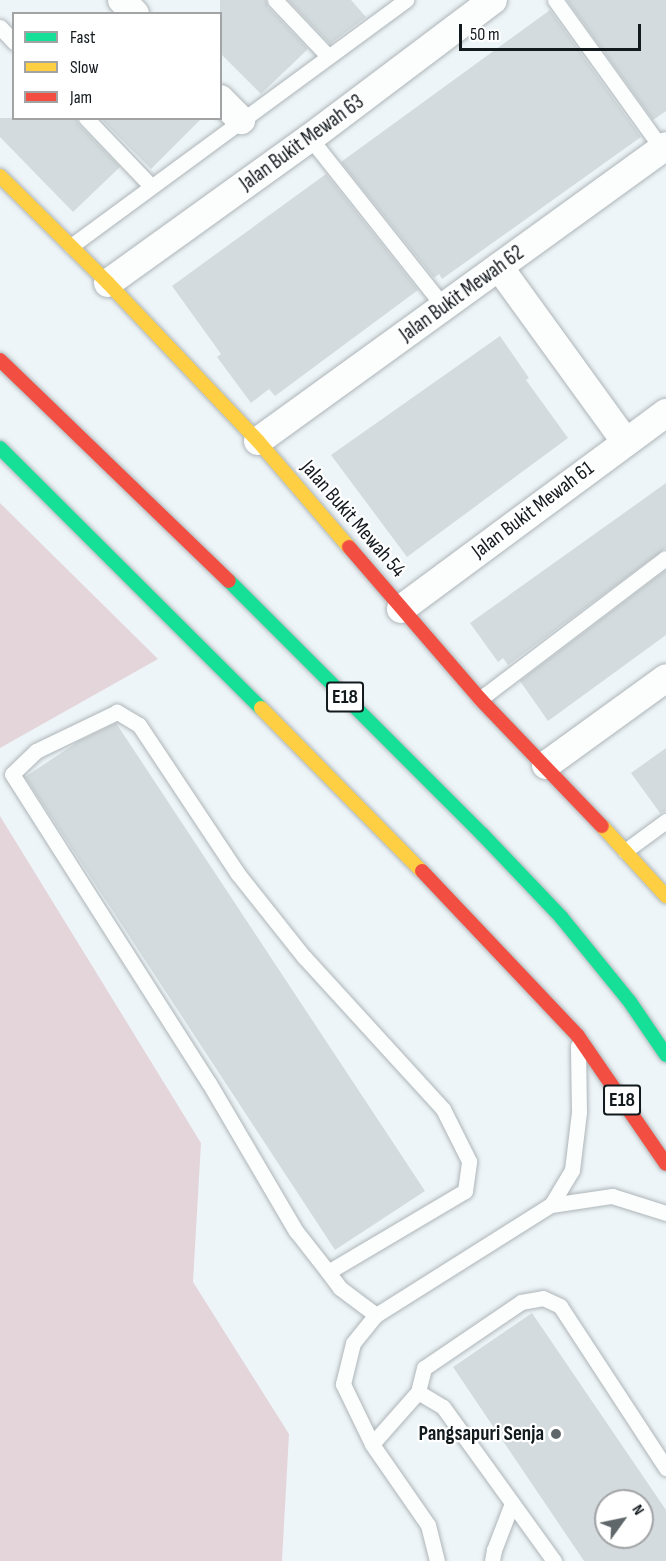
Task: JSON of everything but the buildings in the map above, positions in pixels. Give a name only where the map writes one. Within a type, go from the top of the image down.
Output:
[{"type":"main road","name":"Jalan Bukit Mewah 54","points":[[0,176],[108,284],[258,441],[480,699],[546,765],[666,896]]},
{"type":"main road","name":"E18","points":[[0,360],[156,508],[483,835],[561,917],[630,1002],[666,1056]]},
{"type":"main road","name":"E18","points":[[0,448],[365,811],[578,1036],[666,1164]]},
{"type":"street","points":[[122,0],[133,12]]},
{"type":"street","name":"Jalan Bukit Mewah 63","points":[[108,284],[310,138],[494,0]]},
{"type":"street","points":[[222,101],[241,120]]},
{"type":"street","name":"Jalan Bukit Mewah 62","points":[[258,441],[664,147]]},
{"type":"street","points":[[499,267],[625,441]]},
{"type":"street","name":"Jalan Bukit Mewah 61","points":[[401,609],[625,441],[666,413]]},
{"type":"street","points":[[546,765],[666,678]]},
{"type":"lane","points":[[275,0],[328,56]]},
{"type":"lane","points":[[71,246],[406,0]]},
{"type":"lane","points":[[555,0],[664,147]]},
{"type":"lane","points":[[0,27],[12,40]]},
{"type":"lane","points":[[88,120],[151,186]]},
{"type":"lane","points":[[310,138],[444,307]]},
{"type":"lane","points":[[480,699],[666,558]]},
{"type":"lane","points":[[328,1272],[465,1191],[469,1161],[443,1109],[304,957],[238,874],[139,724],[117,712],[36,751],[12,774],[209,1083],[296,1231],[340,1288],[376,1315]]},
{"type":"lane","points":[[625,850],[666,821]]},
{"type":"lane","points":[[551,1205],[572,1170],[579,1112],[578,1036]]},
{"type":"lane","points":[[437,1561],[428,1525],[372,1444],[344,1384],[353,1343],[376,1315],[551,1205],[612,1196],[666,1213]]},
{"type":"lane","points":[[372,1444],[418,1392],[424,1368],[521,1302],[543,1298],[560,1306],[666,1468]]},
{"type":"lane","points":[[418,1392],[443,1407],[554,1561]]},
{"type":"lane","points":[[492,1561],[512,1503]]},
{"type":"shaded area","points":[[0,503],[158,659],[0,748]]},
{"type":"shaded area","points":[[0,816],[201,1143],[193,1282],[289,1434],[282,1561],[0,1561]]},
{"type":"traffic: fast","points":[[0,448],[261,708]]},
{"type":"traffic: fast","points":[[229,581],[483,835],[561,917],[630,1002],[666,1055]]},
{"type":"traffic: slow","points":[[0,176],[108,283],[258,441],[349,547]]},
{"type":"traffic: slow","points":[[261,708],[422,871]]},
{"type":"traffic: slow","points":[[602,826],[666,896]]},
{"type":"traffic: jam","points":[[0,360],[229,581]]},
{"type":"traffic: jam","points":[[349,547],[480,699],[602,826]]},
{"type":"traffic: jam","points":[[422,871],[578,1036],[666,1164]]},
{"type":"place","name":"Pangsapuri Senja","points":[[556,1434]]}]
